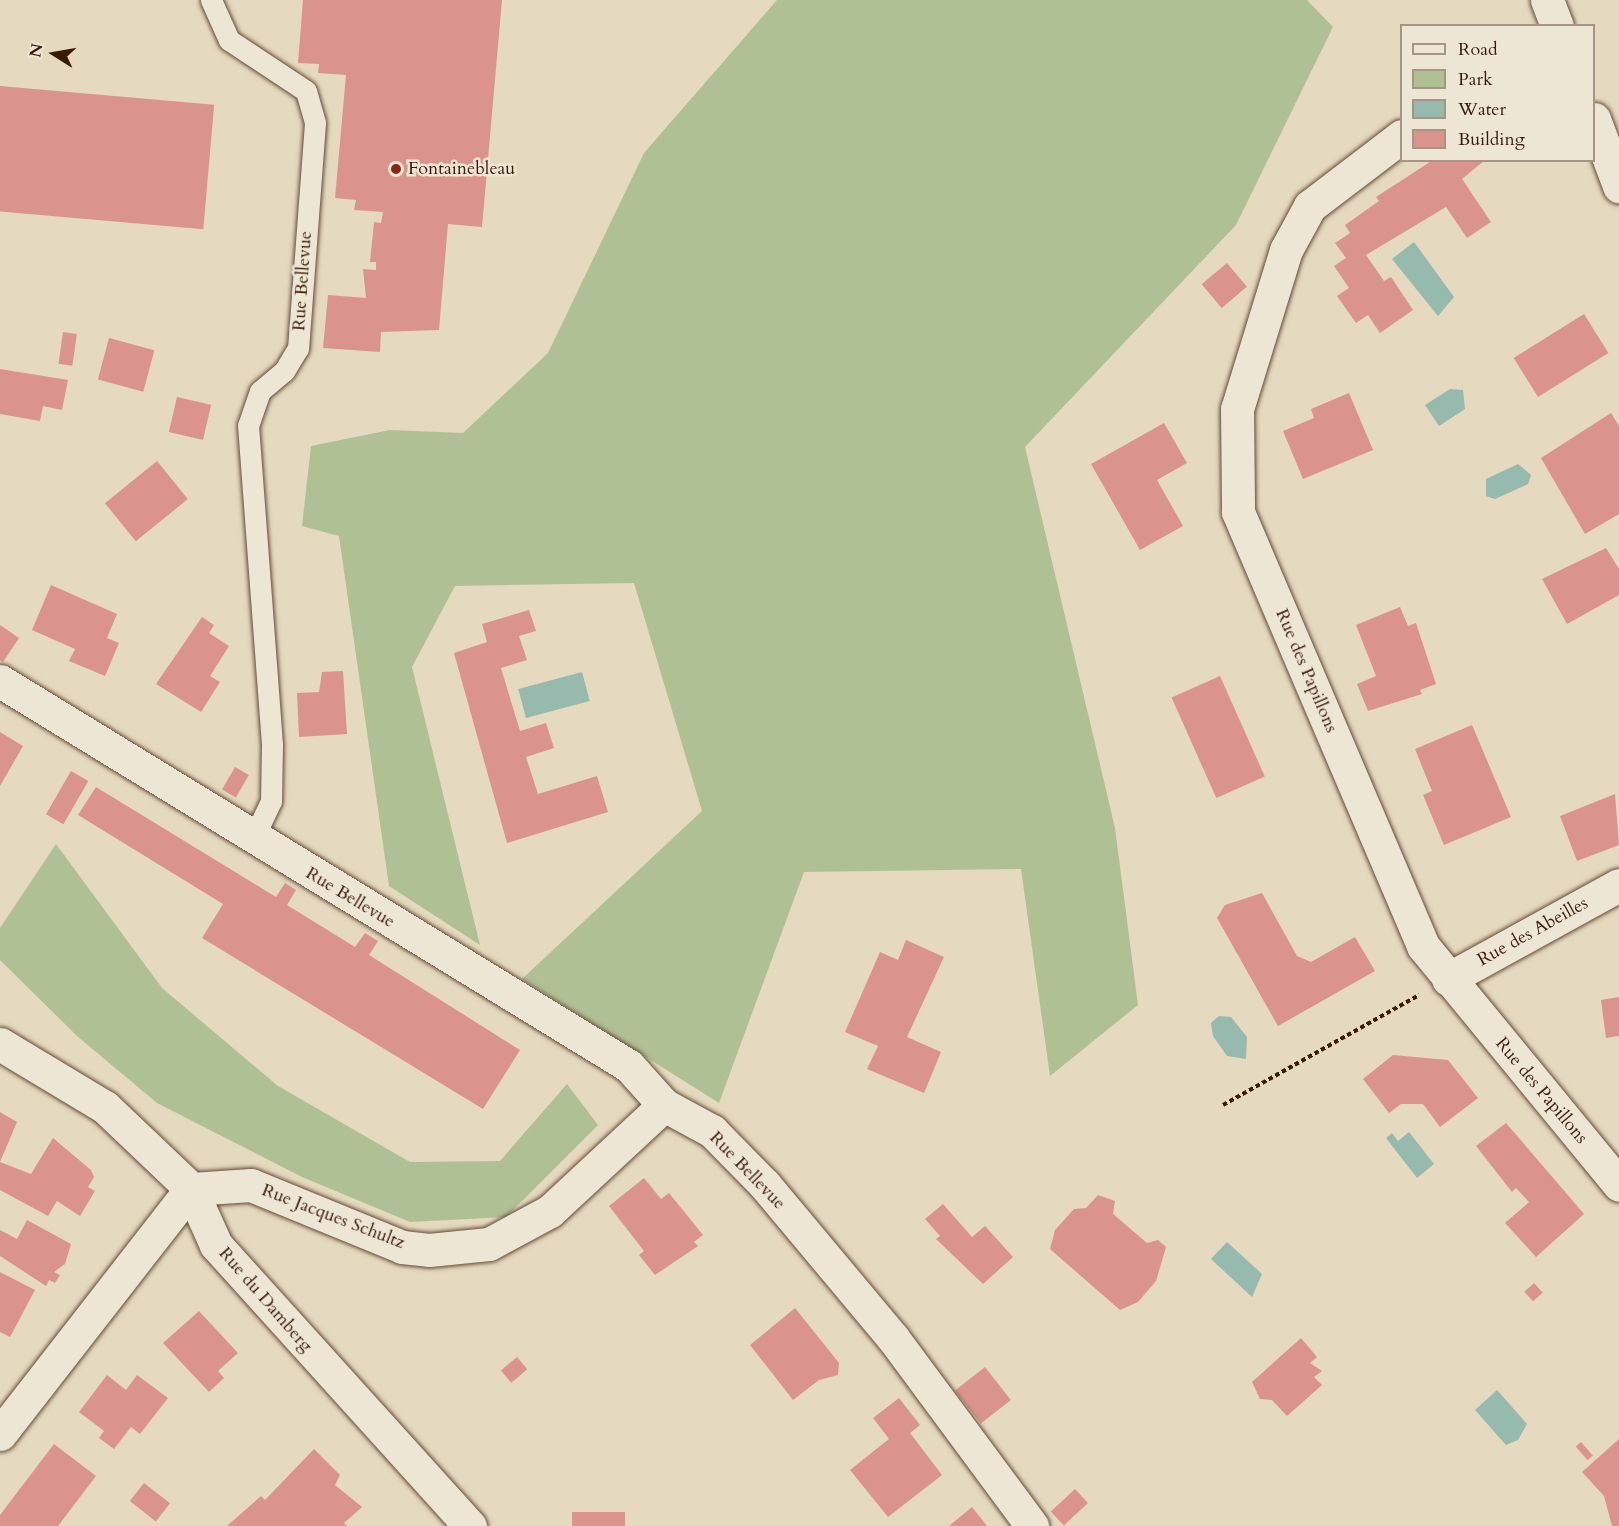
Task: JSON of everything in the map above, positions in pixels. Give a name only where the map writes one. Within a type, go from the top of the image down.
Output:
[{"type":"street","points":[[1547,0],[1556,24]]},
{"type":"street","points":[[1595,124],[1619,186]]},
{"type":"street","name":"Rue des Papillons","points":[[1400,137],[1310,206],[1286,249],[1237,409],[1239,512],[1423,946],[1619,1185]]},
{"type":"street","name":"Rue Bellevue","points":[[0,681],[253,839],[629,1066],[664,1105],[712,1131],[765,1185],[893,1338],[1032,1526]]},
{"type":"street","name":"Rue des Abeilles","points":[[1448,979],[1619,885]]},
{"type":"street","name":"Rue du Damberg","points":[[0,1044],[105,1107],[191,1189],[216,1245],[230,1262],[470,1526]]},
{"type":"street","name":"Rue Jacques Schultz","points":[[191,1189],[251,1185],[402,1246],[429,1250],[489,1244],[550,1211],[664,1105]]},
{"type":"street","points":[[0,1434],[191,1189]]},
{"type":"lane","name":"Rue Bellevue","points":[[211,0],[230,40],[306,91],[315,123],[298,348],[284,371],[260,391],[248,425],[272,745],[271,801],[253,839]]},
{"type":"path","points":[[1223,1105],[1448,979]]},
{"type":"green space","points":[[777,0],[1307,0],[1333,27],[1236,225],[1025,447],[1115,828],[1138,1005],[1050,1076],[1021,869],[804,872],[719,1103],[522,979],[702,811],[634,583],[455,586],[412,667],[480,945],[389,886],[339,536],[302,526],[311,446],[390,430],[463,433],[548,353],[644,153]]},
{"type":"green space","points":[[56,844],[162,988],[278,1086],[410,1162],[500,1161],[567,1084],[598,1125],[506,1217],[410,1222],[302,1177],[157,1103],[77,1036],[0,960],[0,928]]},
{"type":"water","points":[[1414,242],[1454,297],[1438,316],[1392,259]]},
{"type":"water","points":[[1450,389],[1463,390],[1465,409],[1439,426],[1425,405]]},
{"type":"water","points":[[1518,464],[1531,475],[1528,484],[1495,499],[1486,496],[1486,479]]},
{"type":"water","points":[[582,672],[590,701],[526,718],[518,689]]},
{"type":"water","points":[[1219,1016],[1231,1017],[1247,1037],[1246,1059],[1227,1056],[1213,1036],[1211,1023]]},
{"type":"water","points":[[1409,1132],[1434,1164],[1417,1178],[1386,1138],[1392,1133],[1398,1141]]},
{"type":"water","points":[[1227,1242],[1262,1274],[1252,1297],[1211,1259]]},
{"type":"water","points":[[1497,1390],[1527,1424],[1518,1440],[1506,1445],[1475,1410]]},
{"type":"building","points":[[303,0],[502,0],[482,227],[448,224],[439,330],[381,332],[380,352],[323,348],[328,295],[366,298],[363,269],[376,270],[376,262],[370,262],[374,222],[381,223],[383,212],[354,210],[356,200],[335,198],[346,75],[318,73],[319,64],[298,63]]},
{"type":"building","points":[[0,86],[214,105],[203,229],[0,211]]},
{"type":"building","points":[[1430,162],[1483,162],[1462,179],[1491,222],[1467,238],[1446,207],[1366,255],[1384,281],[1391,277],[1413,310],[1380,333],[1368,315],[1356,323],[1337,296],[1349,288],[1334,266],[1346,258],[1335,243],[1350,233],[1345,225],[1379,201],[1376,197]]},
{"type":"building","points":[[1227,263],[1247,287],[1222,308],[1202,284]]},
{"type":"building","points":[[1584,314],[1608,353],[1538,397],[1514,358]]},
{"type":"building","points":[[63,332],[77,334],[72,366],[59,364]]},
{"type":"building","points":[[109,338],[154,350],[143,392],[98,380]]},
{"type":"building","points":[[0,369],[68,380],[62,410],[43,406],[40,421],[0,414]]},
{"type":"building","points":[[1349,393],[1373,450],[1303,479],[1283,431],[1314,418],[1311,409]]},
{"type":"building","points":[[177,397],[211,405],[203,440],[169,432]]},
{"type":"building","points":[[1611,413],[1619,426],[1619,514],[1585,534],[1541,458]]},
{"type":"building","points":[[1164,423],[1187,463],[1157,480],[1183,526],[1140,550],[1091,464]]},
{"type":"building","points":[[157,461],[188,499],[136,541],[105,503]]},
{"type":"building","points":[[1606,548],[1619,569],[1619,595],[1567,624],[1542,579]]},
{"type":"building","points":[[51,585],[117,614],[107,638],[119,643],[105,676],[69,661],[75,649],[32,630]]},
{"type":"building","points":[[1400,607],[1408,626],[1416,623],[1436,684],[1420,690],[1422,694],[1368,711],[1357,684],[1376,676],[1356,625]]},
{"type":"building","points":[[529,610],[536,631],[519,636],[527,660],[501,668],[520,731],[546,723],[554,748],[526,757],[538,794],[597,776],[608,812],[507,843],[454,653],[487,642],[482,624]]},
{"type":"building","points":[[202,617],[214,625],[209,633],[229,646],[210,676],[220,682],[201,712],[156,684]]},
{"type":"building","points":[[0,625],[19,638],[3,662],[0,660]]},
{"type":"building","points":[[343,671],[347,734],[299,737],[297,693],[319,692],[322,672]]},
{"type":"building","points":[[1220,676],[1265,776],[1216,798],[1172,698]]},
{"type":"building","points":[[1472,725],[1511,817],[1444,845],[1423,795],[1432,791],[1415,749]]},
{"type":"building","points":[[0,732],[23,746],[0,786]]},
{"type":"building","points":[[235,767],[249,775],[236,798],[222,790]]},
{"type":"building","points":[[71,771],[88,781],[63,824],[46,814]]},
{"type":"building","points":[[96,787],[276,897],[285,883],[296,890],[287,905],[355,947],[365,933],[378,941],[369,955],[520,1050],[483,1109],[202,938],[223,904],[78,815]]},
{"type":"building","points":[[1615,794],[1619,845],[1577,861],[1560,816]]},
{"type":"building","points":[[1262,893],[1297,956],[1311,962],[1355,937],[1375,971],[1278,1026],[1217,918],[1225,905]]},
{"type":"building","points":[[906,940],[944,957],[907,1037],[941,1052],[924,1093],[867,1069],[878,1046],[845,1032],[880,952],[898,960]]},
{"type":"building","points":[[1619,997],[1619,1036],[1606,1038],[1601,1000]]},
{"type":"building","points":[[1393,1055],[1448,1060],[1478,1098],[1440,1127],[1423,1104],[1401,1104],[1389,1113],[1363,1079]]},
{"type":"building","points":[[0,1112],[17,1122],[0,1162]]},
{"type":"building","points":[[1506,1123],[1584,1214],[1536,1257],[1505,1223],[1529,1202],[1516,1188],[1512,1192],[1476,1146]]},
{"type":"building","points":[[53,1138],[91,1170],[94,1177],[88,1187],[95,1191],[80,1216],[57,1201],[48,1216],[0,1190],[0,1162],[31,1174]]},
{"type":"building","points":[[644,1178],[661,1199],[669,1193],[703,1235],[694,1242],[698,1246],[655,1275],[639,1255],[644,1251],[609,1206]]},
{"type":"building","points":[[1098,1195],[1115,1201],[1113,1214],[1147,1243],[1158,1240],[1166,1247],[1156,1281],[1138,1302],[1120,1310],[1050,1249],[1055,1230],[1074,1209],[1086,1208]]},
{"type":"building","points":[[943,1204],[972,1237],[985,1226],[1013,1257],[983,1284],[936,1239],[940,1236],[925,1219]]},
{"type":"building","points":[[27,1220],[71,1244],[65,1264],[54,1272],[60,1275],[55,1283],[49,1280],[46,1286],[0,1256],[0,1230],[17,1239]]},
{"type":"building","points":[[0,1272],[35,1290],[10,1337],[0,1332]]},
{"type":"building","points":[[1534,1283],[1543,1293],[1533,1301],[1524,1292]]},
{"type":"building","points":[[795,1308],[839,1363],[838,1375],[819,1380],[793,1400],[750,1345]]},
{"type":"building","points":[[199,1311],[238,1353],[218,1371],[224,1378],[209,1392],[163,1343]]},
{"type":"building","points":[[1301,1338],[1317,1357],[1310,1363],[1322,1371],[1314,1377],[1322,1385],[1287,1416],[1272,1400],[1260,1399],[1252,1382]]},
{"type":"building","points":[[517,1357],[527,1369],[511,1383],[501,1370]]},
{"type":"building","points":[[985,1367],[1011,1400],[981,1423],[955,1390]]},
{"type":"building","points":[[107,1375],[126,1390],[137,1375],[168,1398],[140,1434],[131,1427],[114,1449],[99,1438],[104,1431],[79,1412]]},
{"type":"building","points":[[899,1398],[920,1425],[910,1433],[942,1475],[888,1517],[850,1470],[889,1439],[873,1418]]},
{"type":"building","points":[[1619,1439],[1619,1526],[1612,1526],[1604,1496],[1582,1472]]},
{"type":"building","points":[[1581,1442],[1593,1456],[1588,1460],[1576,1447]]},
{"type":"building","points":[[54,1444],[96,1476],[58,1526],[0,1526],[0,1515]]},
{"type":"building","points":[[314,1449],[340,1475],[335,1485],[362,1507],[344,1523],[347,1526],[227,1526],[261,1496],[265,1500]]},
{"type":"building","points":[[144,1483],[170,1503],[156,1521],[130,1501]]},
{"type":"building","points":[[1075,1489],[1088,1503],[1064,1525],[1051,1512]]},
{"type":"building","points":[[972,1507],[987,1526],[949,1526]]},
{"type":"building","points":[[572,1512],[625,1512],[625,1526],[572,1526]]},
{"type":"place","name":"Fontainebleau","points":[[396,169]]}]
